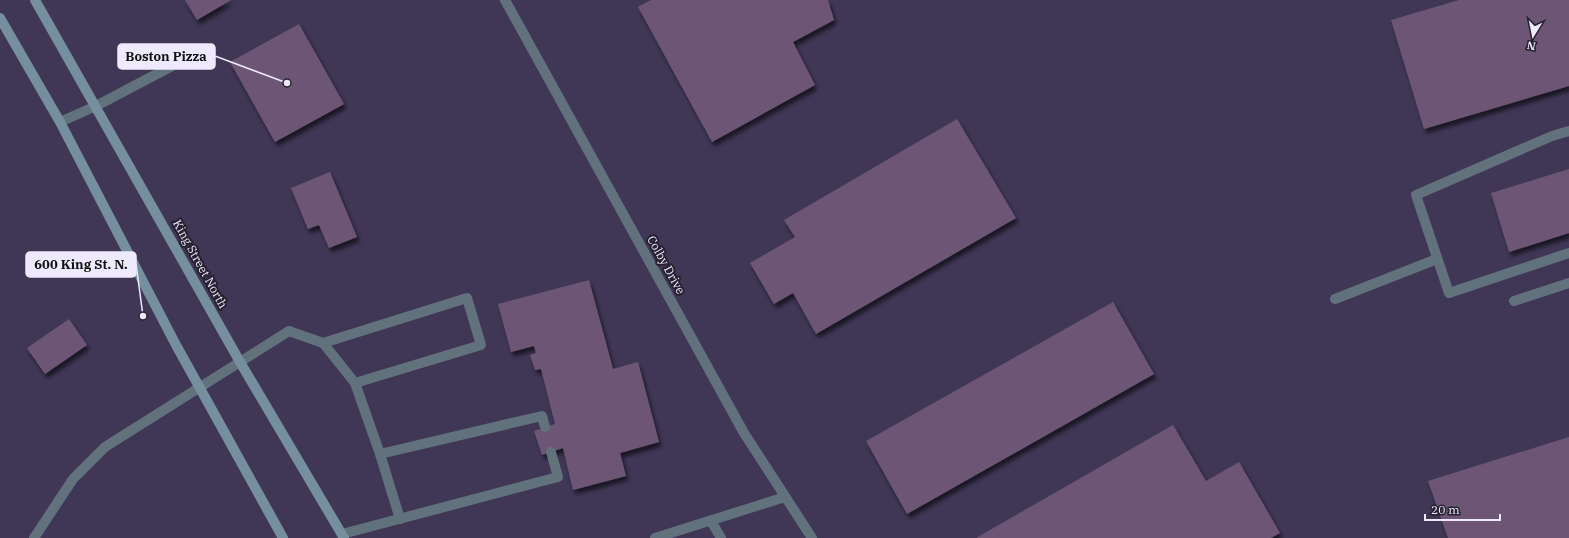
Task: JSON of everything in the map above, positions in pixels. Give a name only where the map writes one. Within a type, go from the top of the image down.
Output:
[{"type":"main road","name":"King Street North","points":[[35,0],[240,362],[343,536]]},
{"type":"main road","points":[[0,18],[60,122],[176,345],[282,538]]},
{"type":"street","name":"Colby Drive","points":[[505,0],[744,432],[812,538]]},
{"type":"street","points":[[60,122],[96,106],[172,66]]},
{"type":"street","points":[[1569,131],[1552,136],[1416,195],[1449,293],[1569,253]]},
{"type":"street","points":[[1335,299],[1437,259]]},
{"type":"street","points":[[1514,301],[1569,283]]},
{"type":"street","points":[[323,343],[467,298],[481,345],[355,382]]},
{"type":"street","points":[[34,538],[73,479],[105,447],[289,331],[323,343],[355,382],[380,454],[400,519]]},
{"type":"street","points":[[380,454],[542,416],[545,427]]},
{"type":"street","points":[[343,536],[400,519],[558,477],[552,452]]},
{"type":"street","points":[[655,538],[786,497]]},
{"type":"street","points":[[710,521],[721,538]]},
{"type":"building","points":[[185,0],[231,0],[197,20]]},
{"type":"building","points":[[651,0],[828,0],[834,20],[793,42],[815,85],[712,142],[638,7]]},
{"type":"building","points":[[1459,0],[1569,0],[1569,86],[1424,129],[1391,20]]},
{"type":"building","points":[[299,24],[344,104],[275,142],[230,62]]},
{"type":"building","points":[[957,119],[1016,218],[816,334],[793,293],[774,304],[750,263],[795,237],[784,220]]},
{"type":"building","points":[[1569,169],[1569,233],[1509,252],[1491,193]]},
{"type":"building","points":[[330,172],[357,237],[329,248],[319,225],[308,229],[291,188]]},
{"type":"building","points":[[589,280],[613,369],[638,362],[659,442],[620,453],[626,476],[573,490],[563,448],[542,455],[534,431],[555,424],[541,369],[535,370],[530,355],[536,353],[534,346],[511,352],[498,304]]},
{"type":"building","points":[[1113,302],[1154,374],[907,514],[866,441]]},
{"type":"building","points":[[69,319],[87,345],[45,374],[27,348]]},
{"type":"building","points":[[1173,425],[1206,481],[1239,462],[1280,533],[1271,538],[976,538]]},
{"type":"building","points":[[1569,437],[1569,538],[1448,538],[1428,481]]},
{"type":"place","name":"Boston Pizza","points":[[287,83]]},
{"type":"place","name":"600 King St. N.","points":[[143,316]]}]
